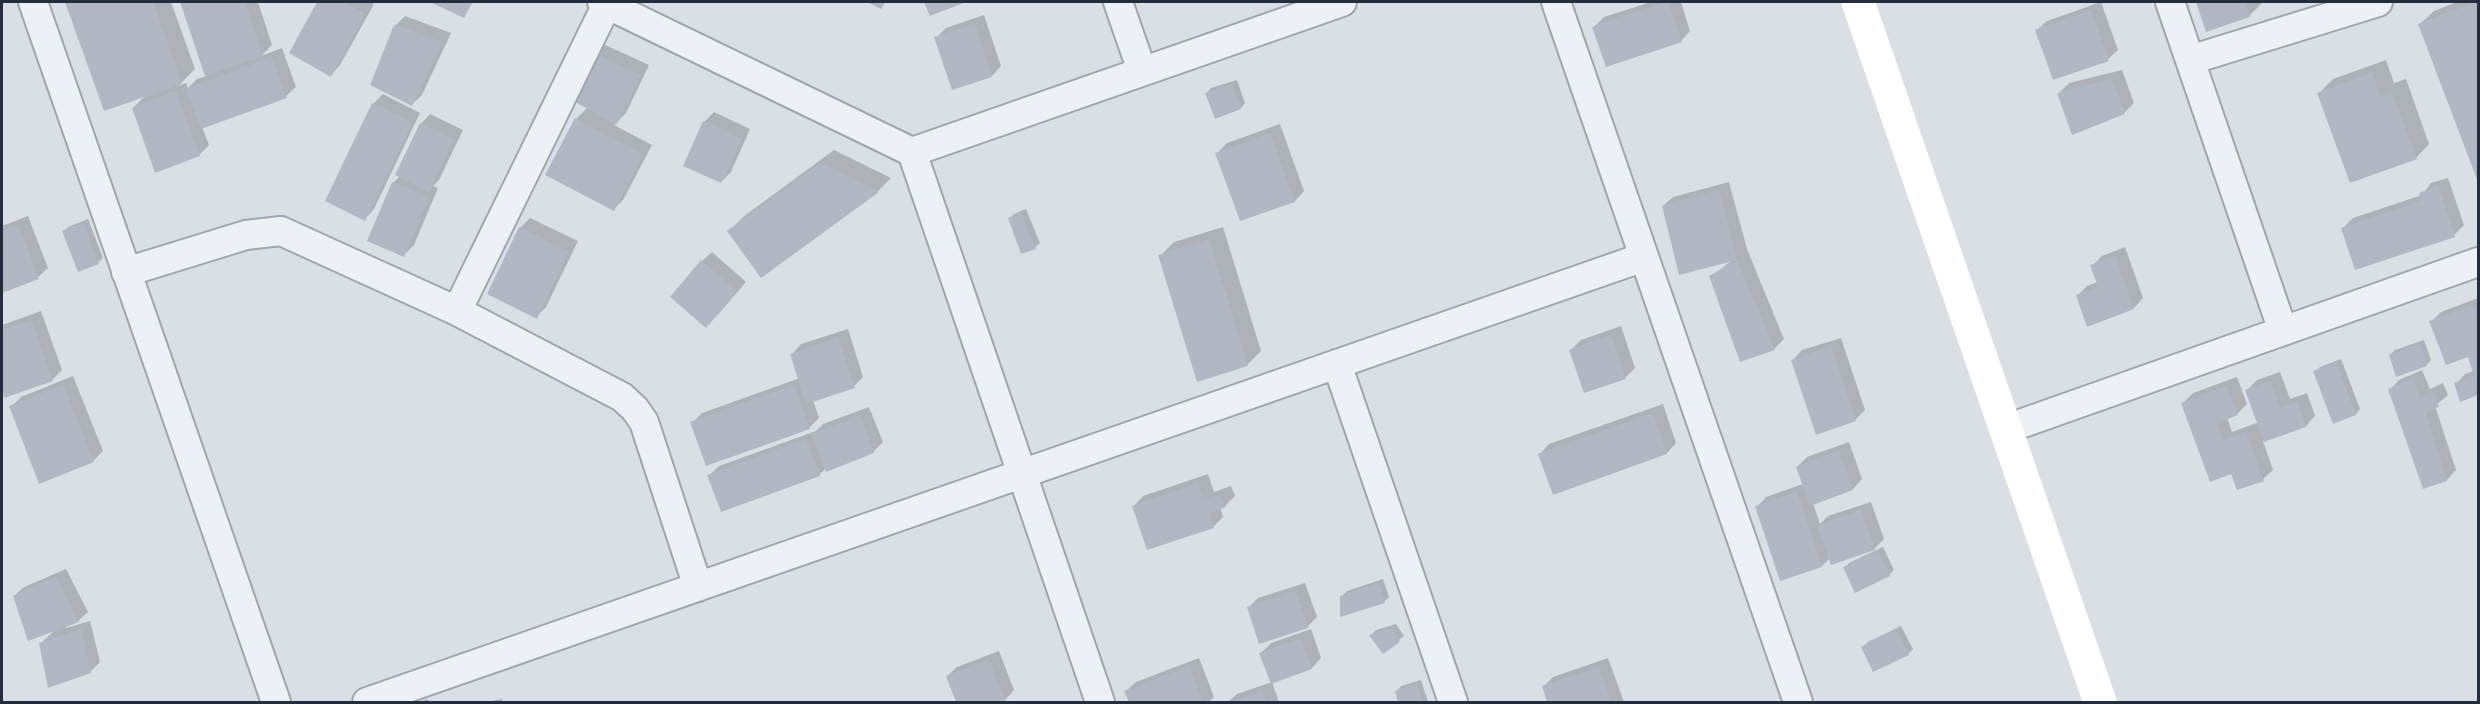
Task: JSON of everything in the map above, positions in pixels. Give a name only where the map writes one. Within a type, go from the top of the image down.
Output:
[{"type":"street","points":[[33,2],[276,702]]},
{"type":"street","points":[[457,311],[606,2],[912,152],[1100,702]]},
{"type":"street","points":[[1118,2],[1142,71]]},
{"type":"street","points":[[912,152],[1342,2]]},
{"type":"street","points":[[1556,2],[1798,702]]},
{"type":"street","points":[[1858,2],[2100,702]]},
{"type":"street","points":[[2170,2],[2283,331]]},
{"type":"street","points":[[2190,60],[2378,2]]},
{"type":"street","points":[[126,272],[246,235],[281,231],[457,311],[622,397],[635,409],[644,423],[698,587]]},
{"type":"street","points":[[368,702],[1644,257]]},
{"type":"street","points":[[2006,429],[2478,262]]},
{"type":"street","points":[[1337,364],[1453,702]]},
{"type":"building","points":[[65,2],[153,2],[182,84],[104,111]]},
{"type":"building","points":[[180,2],[245,2],[263,56],[205,76]]},
{"type":"building","points":[[317,2],[344,2],[365,14],[331,77],[289,53]]},
{"type":"building","points":[[430,2],[472,2],[464,18]]},
{"type":"building","points":[[867,2],[885,2],[881,9]]},
{"type":"building","points":[[924,2],[966,2],[930,16]]},
{"type":"building","points":[[1668,2],[1682,42],[1606,67],[1592,27]]},
{"type":"building","points":[[2196,2],[2245,2],[2250,17],[2206,32]]},
{"type":"building","points":[[2478,2],[2478,182],[2418,24]]},
{"type":"building","points":[[2091,10],[2109,61],[2053,80],[2035,30]]},
{"type":"building","points":[[975,24],[992,77],[952,90],[934,37]]},
{"type":"building","points":[[394,25],[442,42],[412,106],[370,85]]},
{"type":"building","points":[[592,52],[641,75],[616,125],[570,99]]},
{"type":"building","points":[[272,57],[287,98],[201,129],[186,89]]},
{"type":"building","points":[[2372,73],[2380,96],[2392,92],[2417,159],[2350,183],[2317,93]]},
{"type":"building","points":[[2112,79],[2125,114],[2072,135],[2057,93]]},
{"type":"building","points":[[1232,84],[1241,109],[1215,119],[1205,93]]},
{"type":"building","points":[[176,91],[200,156],[155,173],[132,108]]},
{"type":"building","points":[[372,103],[412,123],[365,221],[325,201]]},
{"type":"building","points":[[575,118],[643,155],[614,211],[545,175]]},
{"type":"building","points":[[703,121],[742,139],[721,183],[683,166]]},
{"type":"building","points":[[420,123],[454,139],[429,192],[395,175]]},
{"type":"building","points":[[1270,133],[1295,202],[1240,221],[1215,153]]},
{"type":"building","points":[[820,163],[879,192],[761,278],[727,231]]},
{"type":"building","points":[[392,182],[429,198],[404,257],[367,241]]},
{"type":"building","points":[[2438,186],[2455,237],[2355,270],[2341,228],[2422,200],[2419,193]]},
{"type":"building","points":[[1719,190],[1737,260],[1679,275],[1662,206]]},
{"type":"building","points":[[1021,213],[1036,249],[1021,254],[1008,218]]},
{"type":"building","points":[[83,223],[99,264],[78,272],[62,231]]},
{"type":"building","points":[[18,225],[39,279],[2,293],[2,231]]},
{"type":"building","points":[[519,227],[569,251],[537,319],[487,294]]},
{"type":"building","points":[[1209,239],[1248,366],[1197,382],[1158,255]]},
{"type":"building","points":[[2115,256],[2134,309],[2087,327],[2076,295],[2098,287],[2090,265]]},
{"type":"building","points":[[701,260],[737,292],[706,328],[670,297]]},
{"type":"building","points":[[1737,260],[1775,350],[1740,362],[1709,276]]},
{"type":"building","points":[[2473,305],[2478,320],[2478,395],[2460,402],[2454,383],[2474,376],[2468,357],[2446,365],[2429,321]]},
{"type":"building","points":[[31,320],[53,381],[4,398],[2,330]]},
{"type":"building","points":[[1611,335],[1626,379],[1584,393],[1569,350]]},
{"type":"building","points":[[838,338],[855,388],[806,404],[790,354]]},
{"type":"building","points":[[2420,344],[2427,366],[2396,377],[2389,355]]},
{"type":"building","points":[[1831,346],[1856,421],[1816,435],[1791,360]]},
{"type":"building","points":[[2336,363],[2356,415],[2333,424],[2313,371]]},
{"type":"building","points":[[2413,378],[2420,398],[2434,392],[2439,407],[2425,411],[2447,481],[2423,489],[2388,389]]},
{"type":"building","points":[[2270,381],[2280,408],[2297,402],[2306,427],[2264,442],[2245,390]]},
{"type":"building","points":[[63,385],[94,462],[39,484],[9,406]]},
{"type":"building","points":[[794,385],[810,429],[706,466],[690,422]]},
{"type":"building","points":[[2227,386],[2238,415],[2217,423],[2223,441],[2246,432],[2264,481],[2237,490],[2231,474],[2210,482],[2181,403]]},
{"type":"building","points":[[1653,413],[1667,454],[1553,495],[1538,454]]},
{"type":"building","points":[[860,415],[874,453],[826,472],[812,434]]},
{"type":"building","points":[[806,439],[820,476],[721,512],[707,475]]},
{"type":"building","points":[[1839,451],[1853,490],[1810,506],[1796,467]]},
{"type":"building","points":[[1198,483],[1204,500],[1221,495],[1226,507],[1209,513],[1214,528],[1147,550],[1132,506]]},
{"type":"building","points":[[1797,492],[1822,567],[1780,581],[1755,506]]},
{"type":"building","points":[[1861,510],[1875,550],[1831,565],[1817,525]]},
{"type":"building","points":[[1878,551],[1890,576],[1855,593],[1843,567]]},
{"type":"building","points":[[56,577],[79,622],[28,641],[13,596]]},
{"type":"building","points":[[1379,583],[1385,603],[1340,617],[1340,596]]},
{"type":"building","points":[[1296,591],[1308,628],[1259,644],[1247,607]]},
{"type":"building","points":[[1391,628],[1400,642],[1383,654],[1369,635]]},
{"type":"building","points":[[81,629],[91,673],[48,688],[39,643]]},
{"type":"building","points":[[1896,630],[1909,655],[1873,672],[1861,647]]},
{"type":"building","points":[[1301,638],[1312,669],[1271,684],[1259,653]]},
{"type":"building","points":[[989,660],[1005,701],[956,702],[946,676]]},
{"type":"building","points":[[1189,666],[1203,702],[1129,702],[1124,691]]},
{"type":"building","points":[[1599,667],[1611,702],[1547,702],[1542,686]]},
{"type":"building","points":[[1417,684],[1422,702],[1398,702],[1395,691]]},
{"type":"building","points":[[1262,691],[1266,702],[1229,702]]}]
